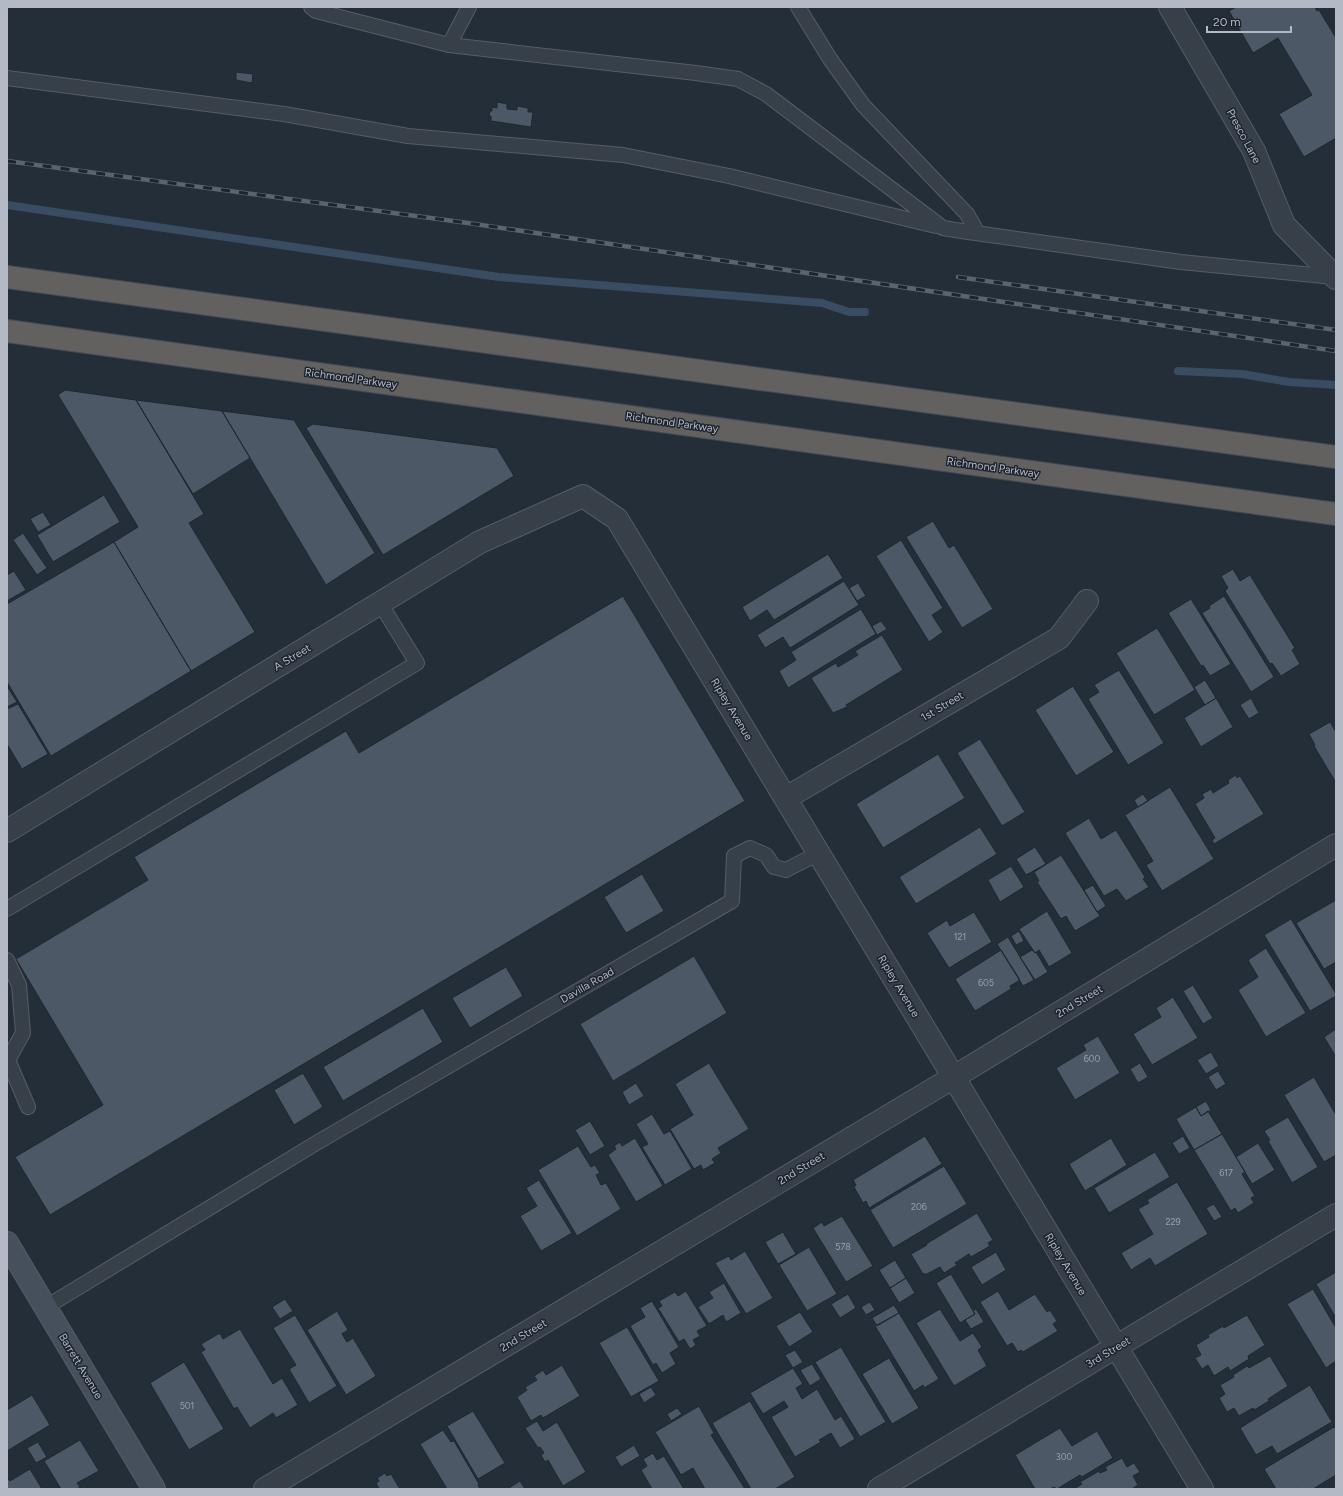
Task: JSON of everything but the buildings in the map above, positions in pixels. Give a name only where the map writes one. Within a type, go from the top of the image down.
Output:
[{"type":"highway","points":[[7,277],[1336,457]]},
{"type":"highway","name":"Richmond Parkway","points":[[7,331],[1336,514]]},
{"type":"main road","name":"Barrett Avenue","points":[[7,1244],[154,1489]]},
{"type":"street","name":"Presco Lane","points":[[1170,7],[1254,151],[1284,225],[1335,277]]},
{"type":"street","name":"A Street","points":[[7,831],[480,542],[583,496]]},
{"type":"street","name":"Ripley Avenue","points":[[583,496],[617,519],[1202,1489]]},
{"type":"street","name":"1st Street","points":[[786,798],[1059,638],[1087,601]]},
{"type":"street","name":"2nd Street","points":[[265,1489],[954,1077],[1336,845]]},
{"type":"street","name":"3rd Street","points":[[879,1489],[1336,1215]]},
{"type":"lane","points":[[311,7],[316,11],[449,45],[738,79],[766,94],[942,228]]},
{"type":"lane","points":[[449,45],[469,7]]},
{"type":"lane","points":[[798,7],[830,59],[863,105],[967,214],[975,228],[968,232]]},
{"type":"lane","points":[[7,78],[284,114],[408,136],[623,155],[729,176],[942,228],[1181,262],[1335,277]]},
{"type":"lane","points":[[7,909],[416,662],[380,603]]},
{"type":"lane","name":"Davilla Road","points":[[46,1307],[318,1142],[732,901],[734,856],[750,848],[766,855],[774,867],[786,870],[819,853]]},
{"type":"lane","points":[[7,960],[19,985],[23,1033],[8,1060],[28,1107]]},
{"type":"waterway","points":[[7,205],[499,277],[822,303],[849,312],[865,312]]},
{"type":"waterway","points":[[1178,371],[1242,374],[1289,382],[1336,385]]},
{"type":"railway","points":[[7,161],[468,223],[1336,351]]},
{"type":"railway","points":[[958,277],[1336,330]]}]
